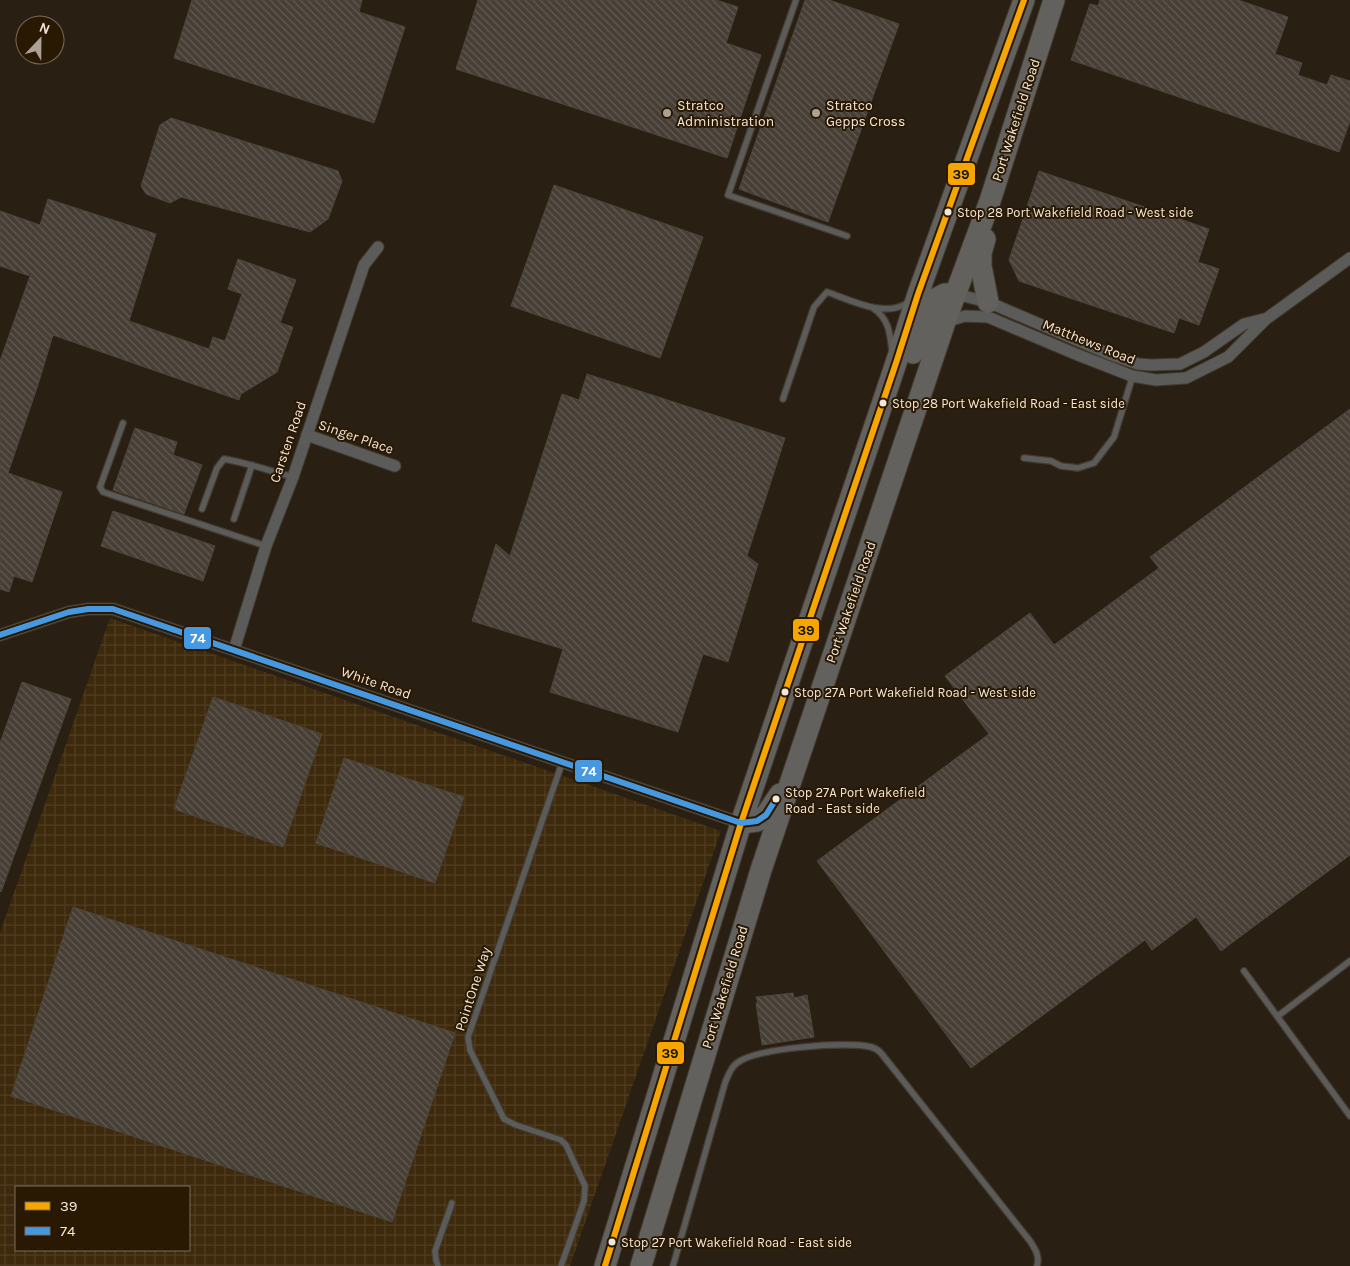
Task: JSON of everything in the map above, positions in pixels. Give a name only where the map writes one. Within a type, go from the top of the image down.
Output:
[{"type":"highway","points":[[1032,73],[1044,0]]},
{"type":"highway","name":"Port Wakefield Road","points":[[641,1266],[790,780],[945,322],[990,201],[1054,0]]},
{"type":"highway","points":[[604,1266],[740,823],[888,388],[918,294],[1019,6]]},
{"type":"highway","points":[[988,302],[980,259],[990,201]]},
{"type":"highway","points":[[888,388],[905,371],[935,300],[945,294],[955,294]]},
{"type":"highway","points":[[740,823],[757,821],[766,815],[790,780]]},
{"type":"highway","points":[[740,823],[751,842],[761,870]]},
{"type":"street","name":"Carsten Road","points":[[234,650],[266,546],[292,477],[364,265],[378,247]]},
{"type":"street","name":"Matthews Road","points":[[945,322],[965,316],[988,317],[1132,376],[1156,380],[1186,378],[1228,357],[1266,319],[1350,258]]},
{"type":"street","name":"Matthews Road","points":[[955,294],[988,302],[1109,354],[1138,364],[1180,364],[1204,352],[1244,324],[1266,319]]},
{"type":"street","name":"Singer Place","points":[[306,435],[395,466]]},
{"type":"street","name":"White Road","points":[[0,635],[69,612],[88,609],[113,609],[740,823]]},
{"type":"lane","points":[[796,0],[728,194],[847,236]]},
{"type":"lane","points":[[783,398],[814,307],[827,292],[872,307],[888,309],[907,304],[918,294]]},
{"type":"lane","points":[[872,307],[880,313],[888,328],[896,363]]},
{"type":"lane","points":[[1024,458],[1051,461],[1062,466],[1078,468],[1094,463],[1114,437],[1132,376],[1138,364]]},
{"type":"lane","points":[[123,423],[100,487],[103,492],[266,546]]},
{"type":"lane","points":[[202,510],[217,468],[224,459],[242,462],[292,477]]},
{"type":"lane","points":[[234,520],[252,465]]},
{"type":"lane","name":"PointOne Way","points":[[561,1266],[584,1201],[585,1186],[569,1149],[561,1140],[504,1119],[470,1050],[468,1037],[562,763]]},
{"type":"lane","points":[[1278,1016],[1350,960]]},
{"type":"lane","points":[[1244,971],[1350,1116]]},
{"type":"lane","points":[[673,1266],[724,1083],[730,1070],[737,1063],[747,1058],[813,1046],[869,1046],[881,1052],[1030,1241],[1036,1251],[1038,1266]]},
{"type":"lane","points":[[438,1266],[435,1251],[452,1203]]},
{"type":"shaded area","points":[[110,618],[721,831],[570,1266],[0,1266],[0,933]]},
{"type":"building","points":[[192,0],[362,0],[359,12],[405,27],[374,123],[174,58]]},
{"type":"building","name":"Stratco Administration","points":[[478,0],[716,0],[738,7],[726,43],[761,55],[727,158],[456,69]]},
{"type":"building","name":"Stratco Gepps Cross","points":[[805,0],[829,0],[899,24],[828,222],[739,189]]},
{"type":"building","points":[[1100,0],[1238,0],[1288,17],[1275,54],[1302,63],[1298,75],[1327,85],[1331,75],[1350,81],[1350,121],[1339,152],[1071,60],[1090,4],[1098,6]]},
{"type":"building","points":[[171,118],[338,171],[342,181],[328,219],[310,232],[181,197],[170,203],[146,194],[141,186],[160,125]]},
{"type":"building","points":[[1039,171],[1209,229],[1198,262],[1219,269],[1199,325],[1179,318],[1174,333],[1019,281],[1009,260]]},
{"type":"building","points":[[554,185],[703,237],[660,358],[511,306]]},
{"type":"building","points":[[48,199],[156,234],[129,321],[209,349],[213,337],[225,341],[242,294],[228,289],[238,259],[296,280],[280,323],[293,327],[277,372],[241,394],[239,400],[53,335],[8,473],[62,492],[32,582],[14,576],[9,592],[0,589],[0,361],[30,276],[0,266],[0,211],[40,225]]},
{"type":"building","points":[[587,374],[785,438],[747,556],[758,564],[728,662],[703,654],[678,732],[550,692],[563,649],[472,621],[496,544],[510,556],[562,394],[579,400]]},
{"type":"building","points":[[1350,409],[1350,855],[1221,951],[1196,917],[1152,950],[1145,940],[971,1068],[817,861],[989,734],[945,676],[1030,613],[1054,645],[1159,568],[1150,557]]},
{"type":"building","points":[[135,428],[177,442],[173,455],[202,465],[184,514],[113,490]]},
{"type":"building","points":[[113,511],[215,546],[203,581],[101,546]]},
{"type":"building","points":[[22,682],[71,699],[1,892],[0,743]]},
{"type":"building","points":[[213,697],[322,734],[283,847],[174,809]]},
{"type":"building","points":[[344,758],[464,797],[435,883],[316,843]]},
{"type":"building","points":[[73,907],[455,1033],[392,1222],[11,1096]]},
{"type":"building","points":[[793,993],[794,998],[807,995],[814,1037],[762,1045],[756,997]]},
{"type":"transit line","name":"39","points":[[605,1266],[741,823],[918,294],[1024,0]]},
{"type":"transit line","name":"74","points":[[0,635],[69,612],[88,609],[113,609],[741,823],[757,821],[766,815],[776,799]]},
{"type":"place","name":"Stratco Administration","points":[[667,113]]},
{"type":"place","name":"Stratco Gepps Cross","points":[[816,113]]},
{"type":"place","name":"Stop 28 Port Wakefield Road - West side","points":[[948,212]]},
{"type":"place","name":"Stop 28 Port Wakefield Road - East side","points":[[883,403]]},
{"type":"place","name":"Stop 27A Port Wakefield Road - West side","points":[[785,692]]},
{"type":"place","name":"Stop 27A Port Wakefield Road - East side","points":[[776,799]]},
{"type":"place","name":"Stop 27 Port Wakefield Road - East side","points":[[612,1242]]}]
